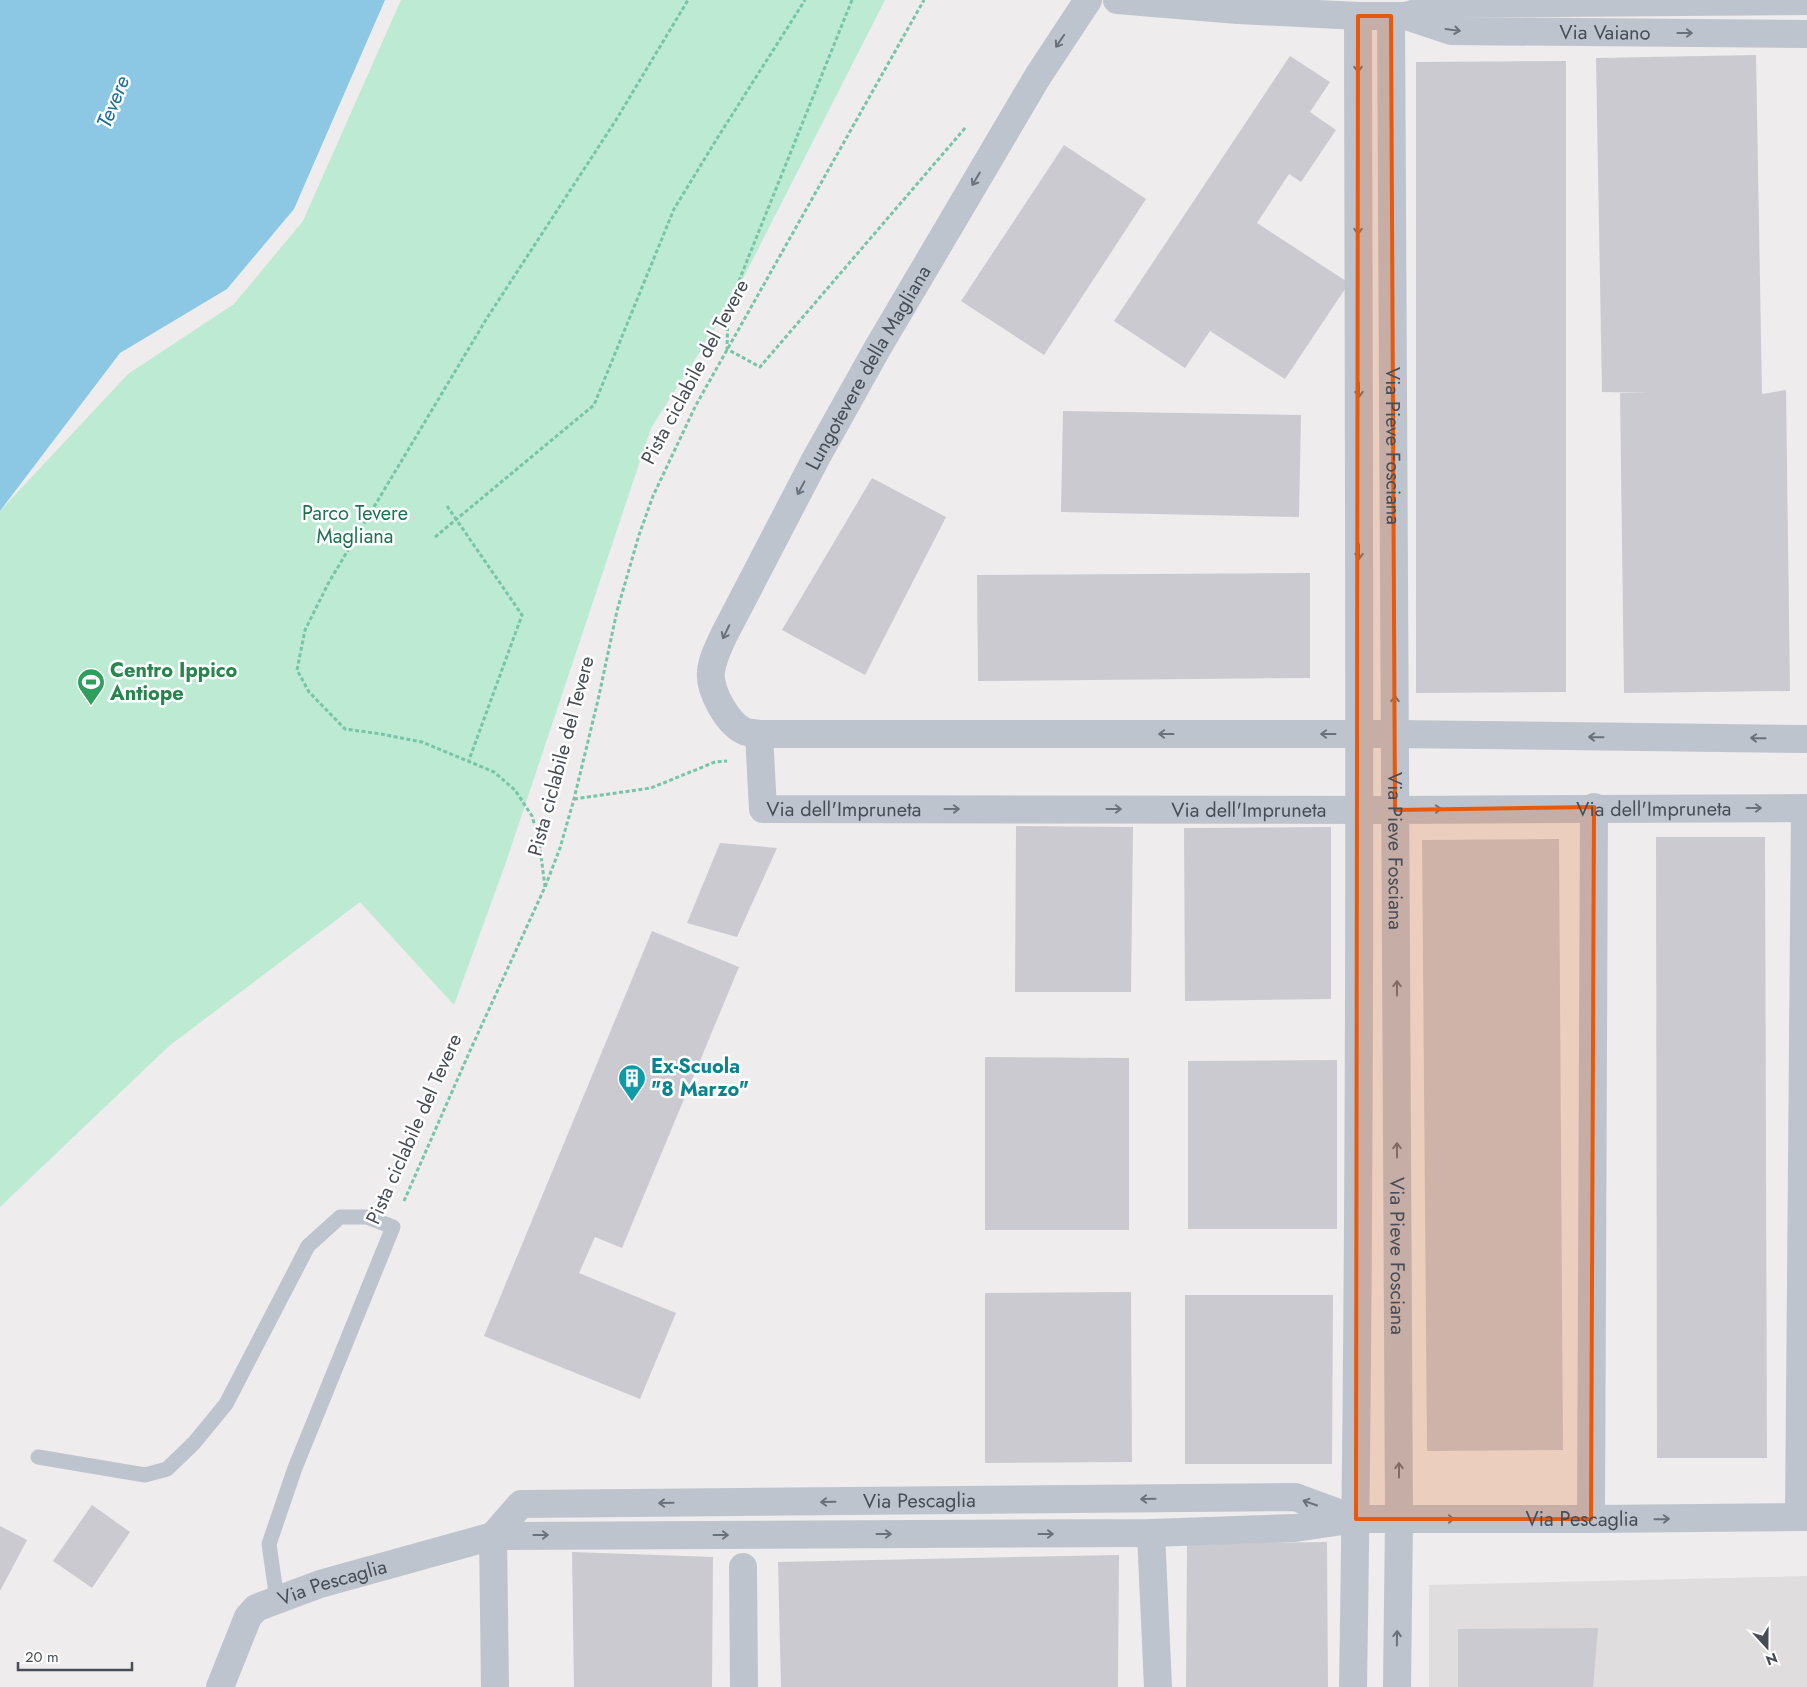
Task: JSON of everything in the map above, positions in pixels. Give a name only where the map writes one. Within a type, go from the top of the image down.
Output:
[{"type":"street","name":"Lungotevere della Magliana","points":[[759,734],[744,731],[728,717],[718,703],[710,673],[724,635],[815,460],[877,349],[1038,76],[1088,0]]},
{"type":"street","name":"Via Vaiano","points":[[1117,0],[1396,10],[1446,4],[1807,1]]},
{"type":"street","name":"Via Pieve Fosciana","points":[[1353,1687],[1356,1519],[1360,734],[1359,8]]},
{"type":"street","name":"Via Vaiano","points":[[1396,10],[1451,31],[1807,34]]},
{"type":"street","name":"Via Pieve Fosciana","points":[[1396,10],[1392,389],[1399,1519],[1397,1687]]},
{"type":"street","points":[[759,734],[1395,734],[1807,739]]},
{"type":"street","name":"Via dell'Impruneta","points":[[759,734],[763,808],[1395,810],[1806,808]]},
{"type":"street","points":[[1591,1519],[1594,808]]},
{"type":"street","points":[[1803,1517],[1806,808]]},
{"type":"street","name":"Via Pescaglia","points":[[493,1536],[521,1504],[1294,1497],[1356,1519]]},
{"type":"street","name":"Via Pescaglia","points":[[220,1687],[248,1617],[256,1608],[320,1584],[493,1536],[1151,1533],[1295,1528],[1356,1519],[1803,1517]]},
{"type":"street","points":[[1151,1533],[1158,1687]]},
{"type":"street","points":[[493,1536],[495,1687]]},
{"type":"street","points":[[743,1567],[744,1687]]},
{"type":"lane","points":[[38,1457],[145,1475],[167,1469],[194,1443],[226,1404],[308,1246],[340,1217],[367,1217],[393,1227]]},
{"type":"lane","name":"Pista ciclabile del Tevere","points":[[277,1600],[269,1544],[295,1468],[393,1227]]},
{"type":"path","points":[[545,887],[539,840],[532,816],[515,790],[494,772],[422,742],[345,729],[309,692],[297,670],[305,630],[329,582],[487,318],[616,120],[688,0]]},
{"type":"path","points":[[435,537],[594,405],[674,209],[722,129],[805,0]]},
{"type":"path","points":[[852,0],[728,308],[727,349],[760,367],[968,125]]},
{"type":"path","name":"Pista ciclabile del Tevere","points":[[393,1227],[468,1053],[545,887],[560,848],[598,700],[617,611],[639,535],[653,496],[696,405],[924,0]]},
{"type":"path","points":[[447,506],[522,615],[469,760]]},
{"type":"path","points":[[574,799],[651,788],[715,762]]},
{"type":"highlighted area","points":[[1358,16],[1391,16],[1395,810],[1594,807],[1591,1519],[1356,1519]]},
{"type":"shaded area","points":[[1807,1576],[1807,1687],[1429,1687],[1429,1585]]},
{"type":"green space","name":"Parco Tevere Magliana","points":[[401,0],[885,0],[728,308],[651,428],[505,865],[454,1005],[360,902],[169,1046],[0,1207],[0,511],[128,374],[234,304],[303,221]]},
{"type":"water","name":"Tevere","points":[[0,0],[385,0],[294,209],[227,289],[120,353],[0,511]]},
{"type":"building","points":[[1756,55],[1762,394],[1786,390],[1790,691],[1624,693],[1620,393],[1651,393],[1602,392],[1596,58]]},
{"type":"building","points":[[1290,56],[1330,82],[1310,112],[1336,130],[1301,182],[1289,174],[1257,223],[1349,283],[1285,379],[1210,331],[1185,368],[1114,321]]},
{"type":"building","points":[[1566,61],[1566,692],[1416,693],[1416,62]]},
{"type":"building","points":[[1064,145],[1146,199],[1044,355],[961,301]]},
{"type":"building","points":[[1063,411],[1301,415],[1299,517],[1061,512]]},
{"type":"building","points":[[872,478],[946,517],[865,675],[782,630]]},
{"type":"building","points":[[1310,573],[1310,678],[978,681],[977,575]]},
{"type":"building","points":[[1016,826],[1133,827],[1131,992],[1015,992]]},
{"type":"building","points":[[1331,827],[1331,999],[1185,1001],[1184,828]]},
{"type":"building","points":[[1656,837],[1765,837],[1767,1458],[1657,1458]]},
{"type":"building","points":[[1559,839],[1563,1450],[1427,1451],[1422,840]]},
{"type":"building","points":[[720,843],[777,848],[737,937],[687,923]]},
{"type":"building","name":"Ex-Scuola \"8 Marzo\"","points":[[652,931],[739,967],[622,1248],[595,1237],[579,1273],[676,1313],[640,1399],[484,1336]]},
{"type":"building","points":[[985,1057],[1129,1058],[1129,1230],[985,1230]]},
{"type":"building","points":[[1337,1060],[1337,1229],[1188,1229],[1188,1061]]},
{"type":"building","points":[[1131,1292],[1132,1462],[985,1463],[985,1293]]},
{"type":"building","points":[[1185,1295],[1333,1295],[1332,1464],[1185,1464]]},
{"type":"building","points":[[92,1505],[130,1532],[92,1588],[53,1561]]},
{"type":"building","points":[[0,1526],[27,1540],[0,1591]]},
{"type":"building","points":[[1327,1542],[1328,1687],[1186,1687],[1187,1544]]},
{"type":"building","points":[[572,1552],[713,1557],[712,1687],[574,1687]]},
{"type":"building","points":[[1119,1555],[1118,1687],[781,1687],[778,1562]]},
{"type":"building","points":[[1598,1628],[1593,1687],[1458,1687],[1458,1629]]},
{"type":"place","name":"Centro Ippico Antiope","points":[[91,706]]},
{"type":"place","name":"Ex-Scuola \"8 Marzo\"","points":[[632,1102]]}]
